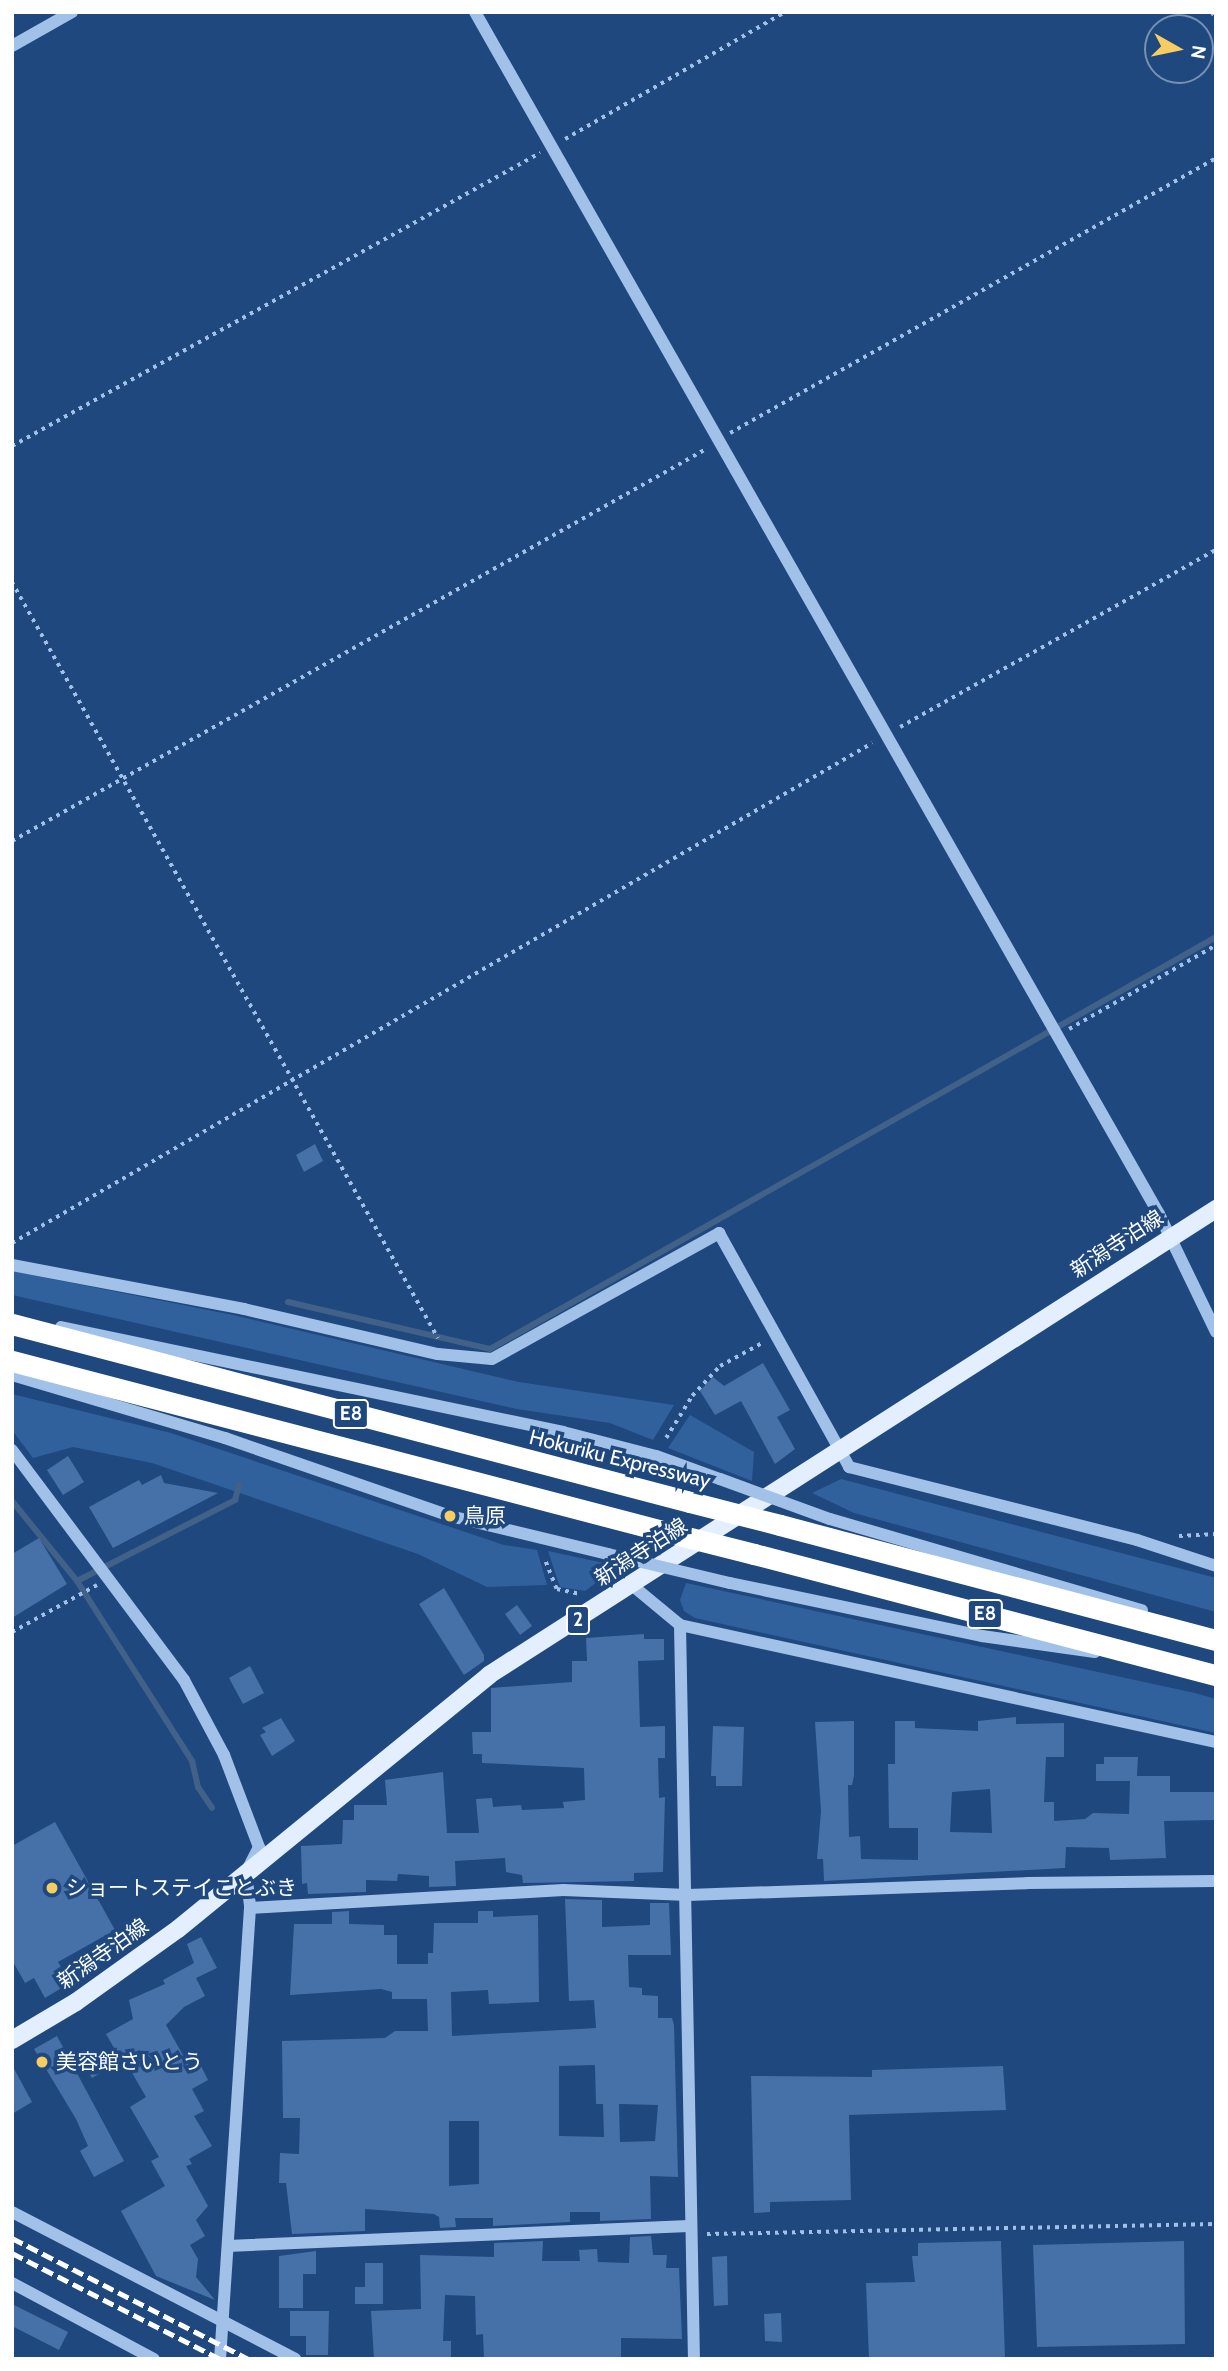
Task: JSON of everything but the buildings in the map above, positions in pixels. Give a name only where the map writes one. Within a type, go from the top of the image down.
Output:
[{"type":"highway","name":"Hokuriku Expressway","points":[[12,1324],[1216,1640]]},
{"type":"highway","name":"E8","points":[[12,1361],[1216,1675]]},
{"type":"main road","name":"新潟寺泊線","points":[[12,2040],[76,2002],[246,1873],[489,1675],[633,1586],[841,1446],[1216,1209]]},
{"type":"street","points":[[12,46],[72,12]]},
{"type":"street","points":[[475,12],[720,439],[1056,1039],[1171,1236],[1216,1332]]},
{"type":"street","points":[[12,1265],[244,1309],[438,1354],[492,1359],[719,1233],[841,1446],[849,1466],[1137,1540],[1216,1566]]},
{"type":"street","points":[[12,1317],[383,1391],[629,1449],[830,1519],[1216,1632]]},
{"type":"street","points":[[12,1375],[225,1438],[450,1516],[730,1583],[982,1636],[1174,1664]]},
{"type":"street","points":[[12,1450],[184,1680],[224,1755],[259,1847],[246,1873],[250,1908],[220,2359]]},
{"type":"street","points":[[633,1586],[680,1625],[1216,1742]]},
{"type":"street","points":[[680,1625],[688,1895],[689,2233],[694,2359]]},
{"type":"street","points":[[250,1908],[563,1890],[688,1895],[1027,1882],[1216,1881]]},
{"type":"street","points":[[12,2212],[295,2359]]},
{"type":"street","points":[[228,2246],[689,2233]]},
{"type":"street","points":[[12,2283],[153,2359]]},
{"type":"path","points":[[12,446],[552,147],[785,12]]},
{"type":"path","points":[[1212,12],[1216,19]]},
{"type":"path","points":[[12,841],[1216,158]]},
{"type":"path","points":[[12,1243],[885,735],[1216,550]]},
{"type":"path","points":[[12,582],[438,1333],[438,1354]]},
{"type":"path","points":[[1056,1039],[1216,944]]},
{"type":"path","points":[[666,1438],[692,1396],[720,1366],[769,1340]]},
{"type":"path","points":[[546,1562],[557,1590]]},
{"type":"path","points":[[12,1633],[108,1579]]},
{"type":"path","points":[[689,2233],[1216,2224]]},
{"type":"shaded area","points":[[12,1271],[233,1315],[519,1382],[674,1405],[653,1440],[610,1423],[517,1409],[12,1295]]},
{"type":"shaded area","points":[[12,1394],[171,1433],[504,1545],[537,1550],[547,1585],[487,1587],[418,1554],[152,1463],[73,1447],[33,1458],[12,1430]]},
{"type":"shaded area","points":[[690,1415],[754,1452],[752,1481],[668,1448]]},
{"type":"shaded area","points":[[841,1479],[1216,1578],[1216,1612],[854,1513],[812,1493]]},
{"type":"shaded area","points":[[548,1551],[618,1566],[585,1591],[560,1587]]},
{"type":"shaded area","points":[[686,1583],[1195,1693],[1216,1699],[1216,1733],[695,1618],[684,1611],[680,1600]]},
{"type":"waterway","points":[[288,1302],[490,1349],[1216,937]]},
{"type":"waterway","points":[[77,1581],[235,1500],[239,1485]]},
{"type":"waterway","points":[[12,1501],[77,1581],[192,1761],[198,1787],[212,1808]]},
{"type":"railway","points":[[12,2238],[248,2359]]},
{"type":"railway","points":[[12,2253],[220,2359]]},
{"type":"place","name":"鳥原","points":[[450,1516]]},
{"type":"place","name":"ショートステイことぶき","points":[[52,1888]]},
{"type":"place","name":"美容館さいとう","points":[[42,2062]]}]
